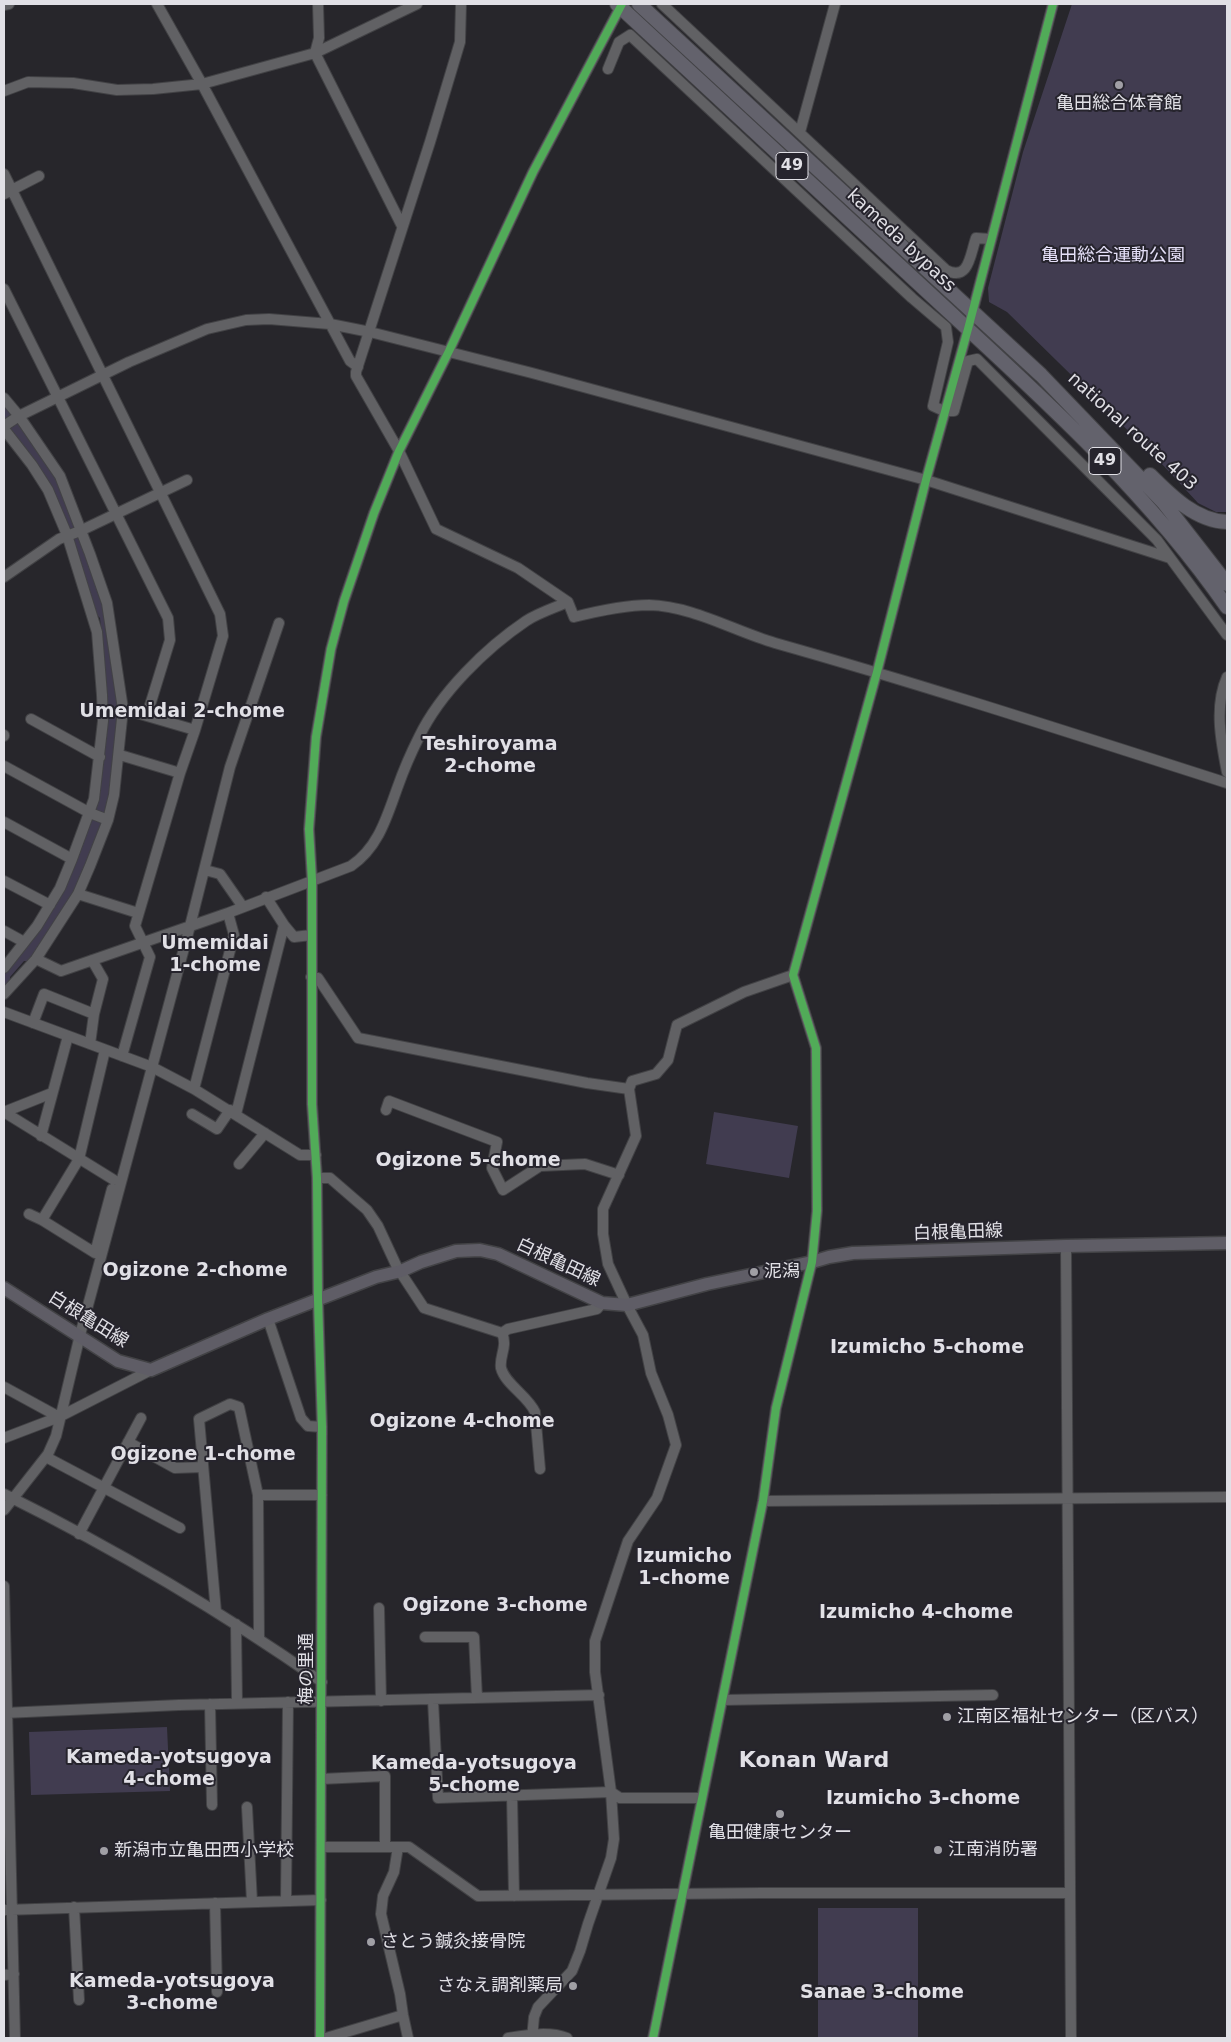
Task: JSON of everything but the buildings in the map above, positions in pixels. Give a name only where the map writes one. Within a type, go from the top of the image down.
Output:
[{"type":"highway","name":"kameda bypass","points":[[639,4],[1041,375],[1164,503],[1227,584]]},
{"type":"highway","name":"kameda bypass","points":[[620,5],[1078,432],[1151,508],[1203,572],[1227,607]]},
{"type":"highway","name":"national route 403","points":[[1041,375],[1106,431],[1166,491],[1194,513],[1218,522],[1227,522]]},
{"type":"main road","name":"白根亀田線","points":[[4,1288],[118,1361],[151,1370],[268,1319],[376,1277],[401,1271],[421,1262],[456,1251],[480,1250],[498,1254],[602,1303],[626,1305],[707,1284],[853,1253],[1227,1243]]},
{"type":"street","points":[[4,5],[9,4]]},
{"type":"street","points":[[157,4],[202,84],[350,361],[358,367]]},
{"type":"street","points":[[318,4],[319,38],[315,53],[402,226]]},
{"type":"street","points":[[4,91],[28,82],[73,83],[117,90],[153,89],[202,84],[315,53],[417,4]]},
{"type":"street","points":[[461,4],[460,42],[356,376],[399,451],[436,528],[518,568],[568,602],[574,616],[610,609],[649,605],[676,609],[770,641],[877,672],[1227,783]]},
{"type":"street","points":[[662,4],[946,270],[954,274],[966,269],[976,238],[990,239]]},
{"type":"street","points":[[800,132],[835,4]]},
{"type":"street","points":[[653,2038],[762,1501],[776,1408],[812,1262],[818,1210],[816,1048],[793,975],[877,672],[944,411],[968,329],[1053,4]]},
{"type":"street","name":"梅の里通","points":[[320,2038],[322,1427],[317,1178],[312,1104],[312,880],[309,829],[311,782],[316,737],[328,666],[344,601],[356,562],[399,451],[449,351],[533,172],[620,5]]},
{"type":"street","points":[[608,69],[619,42],[630,35],[912,298],[946,327],[948,342],[933,406],[944,411],[954,411],[968,361],[977,359],[1157,540],[1227,635]]},
{"type":"street","points":[[4,174],[8,192],[162,492],[220,614],[223,636],[138,913],[135,926],[141,942],[150,957],[122,1056]]},
{"type":"street","points":[[8,192],[39,176]]},
{"type":"street","points":[[784,178],[865,254]]},
{"type":"street","points":[[4,289],[7,302],[59,397],[168,618],[170,640],[147,715]]},
{"type":"street","points":[[4,968],[50,905],[60,888],[90,813],[100,757],[102,695],[96,632],[67,535],[48,490],[4,428],[19,416],[128,362],[206,329],[246,320],[285,319],[330,324],[370,332],[449,351],[926,480],[1170,558]]},
{"type":"street","points":[[4,398],[19,416],[60,476],[107,603],[123,709],[120,755],[108,820],[78,894],[36,959],[4,994]]},
{"type":"street","points":[[4,577],[67,535],[80,531],[188,480]]},
{"type":"street","points":[[36,959],[61,971],[243,908],[266,897],[351,866],[363,858],[389,814],[398,785],[431,715],[464,675],[487,652],[528,620],[568,602]]},
{"type":"street","points":[[29,1214],[95,1253],[114,1180],[190,926],[230,766],[279,623]]},
{"type":"street","points":[[1227,677],[1221,703],[1220,726],[1227,772]]},
{"type":"street","points":[[123,709],[194,730]]},
{"type":"street","points":[[31,719],[100,757]]},
{"type":"street","points":[[120,755],[180,772]]},
{"type":"street","points":[[4,766],[90,813],[108,820]]},
{"type":"street","points":[[4,822],[72,859]]},
{"type":"street","points":[[205,870],[220,874],[243,908]]},
{"type":"street","points":[[4,881],[50,905]]},
{"type":"street","points":[[78,894],[138,913]]},
{"type":"street","points":[[266,897],[284,925],[294,936],[311,935]]},
{"type":"street","points":[[194,1089],[234,935],[228,913]]},
{"type":"street","points":[[192,1114],[217,1129],[233,1112],[284,925]]},
{"type":"street","points":[[4,931],[24,942]]},
{"type":"street","points":[[90,1044],[94,1014],[104,979],[92,960]]},
{"type":"street","points":[[532,2036],[534,2017],[538,2007],[572,1970],[611,1858],[614,1839],[611,1792],[595,1672],[595,1641],[628,1541],[657,1498],[676,1446],[668,1415],[651,1374],[643,1335],[626,1305],[608,1264],[603,1234],[603,1209],[636,1136],[629,1089],[632,1081],[656,1074],[668,1060],[677,1025],[744,992],[793,975]]},
{"type":"street","points":[[311,977],[318,978],[358,1038],[587,1083],[629,1089]]},
{"type":"street","points":[[33,1023],[44,994],[94,1014]]},
{"type":"street","points":[[4,1012],[149,1066],[194,1089],[300,1154],[316,1155]]},
{"type":"street","points":[[41,1136],[68,1036]]},
{"type":"street","points":[[42,1220],[79,1159],[105,1050]]},
{"type":"street","points":[[4,1510],[8,1497],[46,1457],[56,1436],[149,1066]]},
{"type":"street","points":[[4,1112],[52,1093]]},
{"type":"street","points":[[386,1110],[389,1101],[497,1142],[492,1168],[503,1190],[540,1166],[585,1164],[619,1175]]},
{"type":"street","points":[[4,1112],[114,1180]]},
{"type":"street","points":[[239,1164],[265,1133]]},
{"type":"street","points":[[317,1178],[330,1178],[367,1210],[413,1293],[424,1308],[502,1333],[505,1340],[501,1368],[510,1383],[532,1405],[535,1412],[540,1469]]},
{"type":"street","points":[[1066,1246],[1071,2038]]},
{"type":"street","points":[[502,1333],[508,1329],[598,1309],[602,1303]]},
{"type":"street","points":[[268,1319],[301,1418],[308,1426],[322,1427]]},
{"type":"street","points":[[4,1438],[59,1418],[151,1370]]},
{"type":"street","points":[[4,1387],[59,1418]]},
{"type":"street","points":[[216,1612],[199,1419],[230,1404],[239,1407],[258,1495],[259,1638]]},
{"type":"street","points":[[79,1534],[142,1418]]},
{"type":"street","points":[[128,1442],[175,1468],[203,1467]]},
{"type":"street","points":[[46,1457],[180,1528]]},
{"type":"street","points":[[258,1495],[322,1495]]},
{"type":"street","points":[[8,1497],[79,1534],[216,1612],[259,1638],[322,1682]]},
{"type":"street","points":[[762,1501],[1227,1497]]},
{"type":"street","points":[[4,1586],[9,1974],[15,2038]]},
{"type":"street","points":[[379,1608],[381,1701]]},
{"type":"street","points":[[236,1624],[237,1703]]},
{"type":"street","points":[[426,1637],[474,1637],[477,1698]]},
{"type":"street","points":[[6,1713],[237,1703],[599,1695]]},
{"type":"street","points":[[722,1700],[993,1695]]},
{"type":"street","points":[[433,1700],[438,1798],[611,1792],[620,1798],[702,1798]]},
{"type":"street","points":[[286,1901],[288,1702]]},
{"type":"street","points":[[210,1704],[212,1805]]},
{"type":"street","points":[[321,1779],[385,1776],[385,1847]]},
{"type":"street","points":[[512,1795],[514,1896]]},
{"type":"street","points":[[247,1807],[252,1902]]},
{"type":"street","points":[[321,1847],[409,1847],[478,1896],[598,1896],[682,1893],[1070,1893]]},
{"type":"street","points":[[398,1847],[394,1872],[383,1896],[381,1914],[400,1994],[402,2015],[408,2038]]},
{"type":"street","points":[[8,1910],[321,1900]]},
{"type":"street","points":[[215,1903],[217,1992]]},
{"type":"street","points":[[74,1907],[79,2000]]},
{"type":"street","points":[[326,2038],[402,2015]]},
{"type":"street","points":[[4,2028],[15,2027]]},
{"type":"street","points":[[508,2038],[532,2036],[560,2036],[567,2038]]},
{"type":"green space","name":"亀田総合運動公園","points":[[1072,4],[1227,4],[1227,512],[1216,512],[1198,503],[1161,463],[1007,312],[989,302],[988,288],[1023,152]]},
{"type":"green space","points":[[4,405],[35,443],[63,490],[104,603],[117,688],[118,712],[106,813],[79,882],[60,915],[28,961],[24,961],[10,977],[10,981],[4,988],[4,972],[39,929],[99,790],[104,760],[107,696],[100,618],[96,614],[54,495],[4,424]]},
{"type":"green space","points":[[714,1112],[798,1126],[789,1178],[706,1164]]},
{"type":"green space","points":[[167,1727],[170,1791],[31,1795],[29,1732]]},
{"type":"green space","points":[[818,1908],[918,1908],[918,2038],[818,2038]]},
{"type":"cycle path","points":[[320,2038],[322,1427],[317,1178],[312,1104],[312,880],[309,829],[316,737],[331,649],[344,601],[374,513],[399,451],[449,351],[533,172],[622,4]]},
{"type":"cycle path","points":[[653,2038],[763,1501],[776,1408],[812,1262],[817,1211],[816,1048],[793,975],[877,672],[926,480],[968,329],[1053,4]]},
{"type":"place","name":"亀田総合体育館","points":[[1119,85]]},
{"type":"place","name":"泥潟","points":[[754,1272]]},
{"type":"place","name":"江南区福祉センター（区バス）","points":[[947,1717]]},
{"type":"place","name":"亀田健康センター","points":[[780,1814]]},
{"type":"place","name":"江南消防署","points":[[938,1850]]},
{"type":"place","name":"新潟市立亀田西小学校","points":[[104,1851]]},
{"type":"place","name":"さとう鍼灸接骨院","points":[[371,1942]]},
{"type":"place","name":"さなえ調剤薬局","points":[[573,1986]]},
{"type":"district","name":"Umemidai 2-chome","points":[[182,712]]},
{"type":"district","name":"Teshiroyama 2-chome","points":[[490,756]]},
{"type":"district","name":"Umemidai 1-chome","points":[[215,955]]},
{"type":"district","name":"Ogizone 5-chome","points":[[468,1161]]},
{"type":"district","name":"Ogizone 2-chome","points":[[195,1271]]},
{"type":"district","name":"Izumicho 5-chome","points":[[927,1348]]},
{"type":"district","name":"Ogizone 4-chome","points":[[462,1422]]},
{"type":"district","name":"Ogizone 1-chome","points":[[203,1455]]},
{"type":"district","name":"Izumicho 1-chome","points":[[684,1568]]},
{"type":"district","name":"Ogizone 3-chome","points":[[495,1606]]},
{"type":"district","name":"Izumicho 4-chome","points":[[916,1613]]},
{"type":"district","name":"Konan Ward","points":[[814,1761]]},
{"type":"district","name":"Kameda-yotsugoya 4-chome","points":[[169,1769]]},
{"type":"district","name":"Kameda-yotsugoya 5-chome","points":[[474,1775]]},
{"type":"district","name":"Izumicho 3-chome","points":[[923,1799]]},
{"type":"district","name":"Kameda-yotsugoya 3-chome","points":[[172,1993]]},
{"type":"district","name":"Sanae 3-chome","points":[[882,1993]]}]
